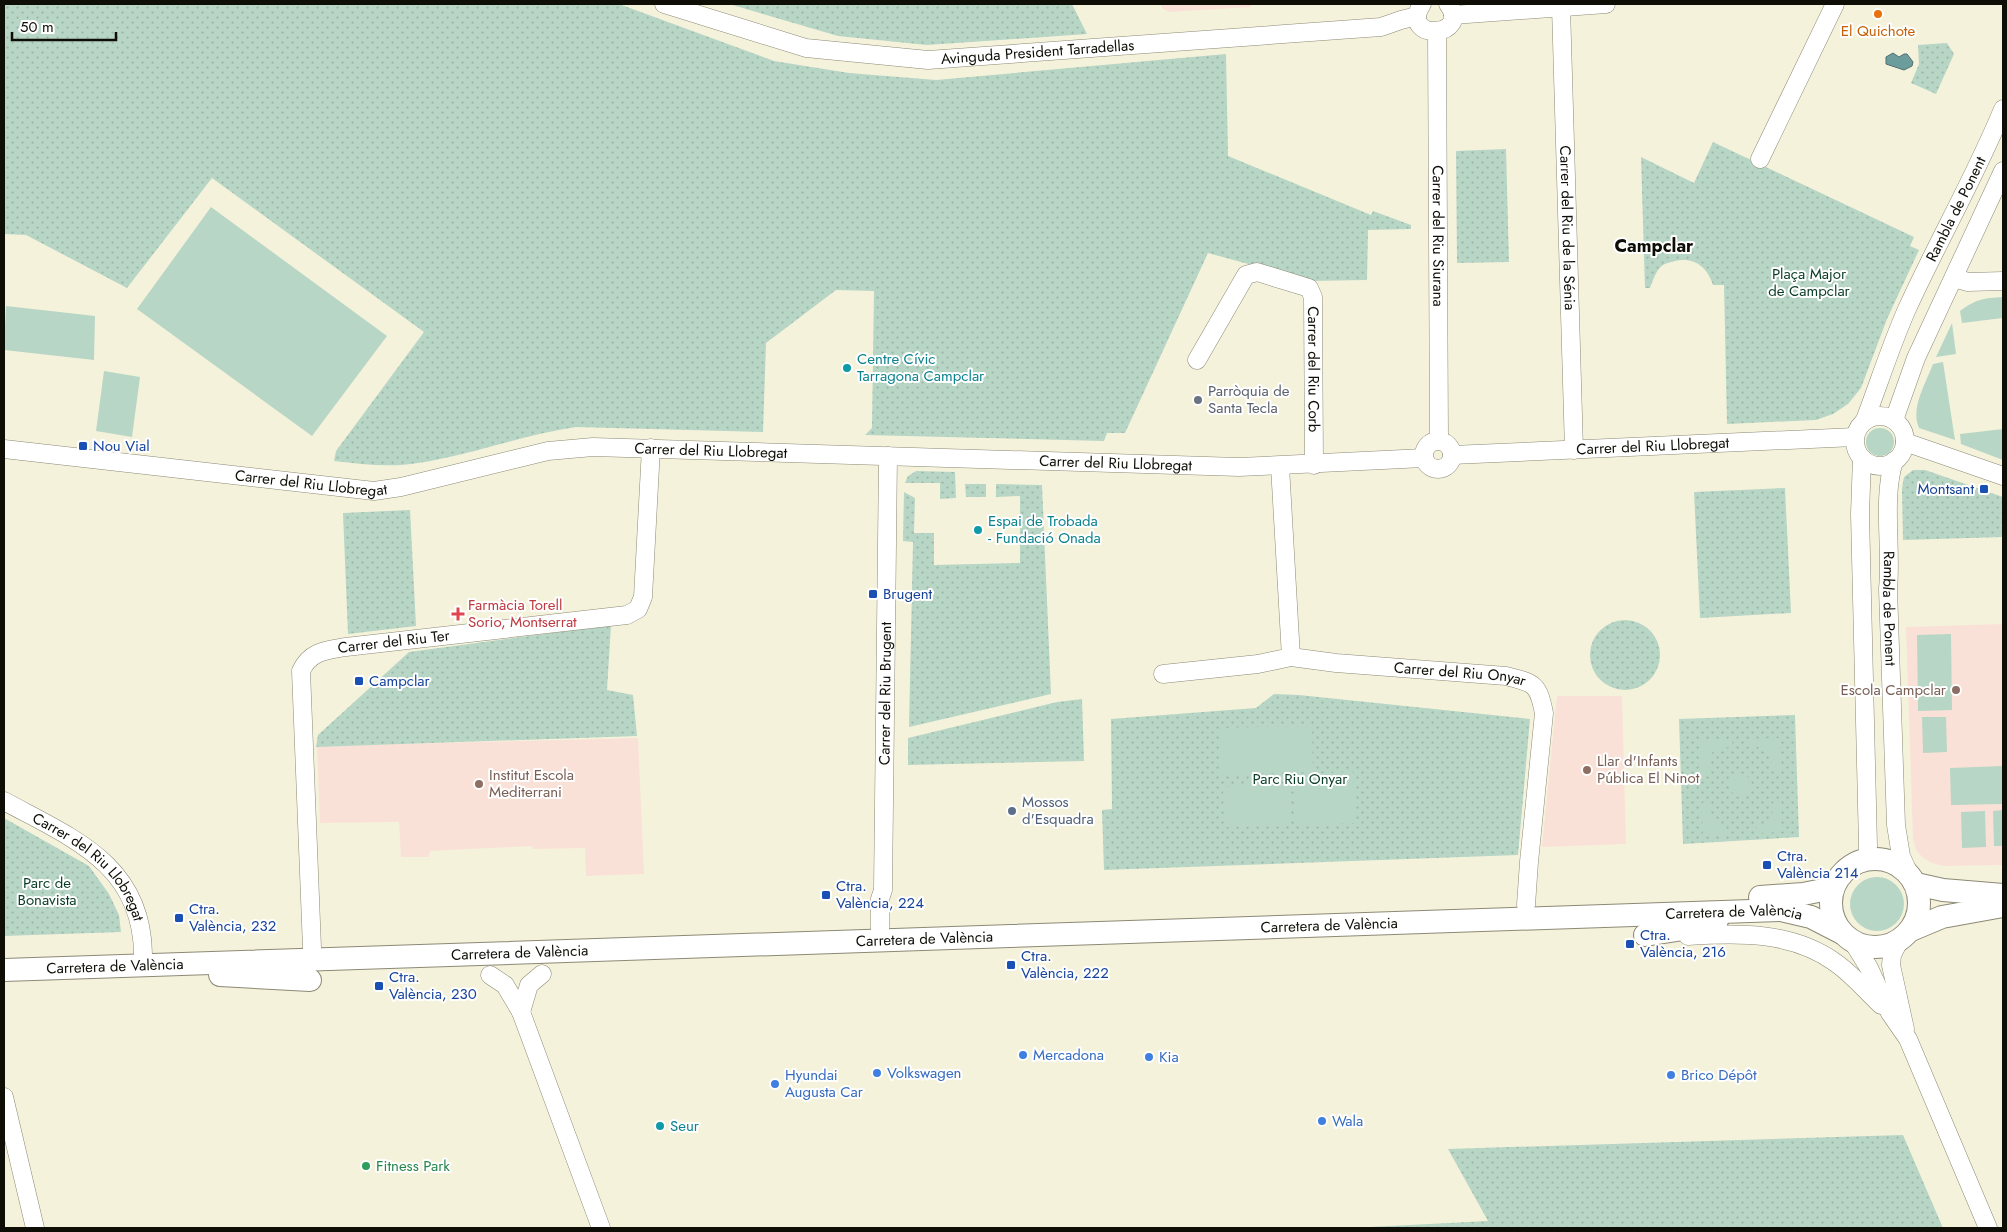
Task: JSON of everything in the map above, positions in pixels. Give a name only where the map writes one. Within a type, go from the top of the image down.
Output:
[{"type":"main road","points":[[1905,935],[1918,917],[1920,908],[1920,898],[1912,879],[1900,866],[1885,859],[1867,859],[1851,865],[1836,881],[1833,888],[1831,909],[1835,922],[1848,937],[1873,947],[1887,946],[1942,917],[2003,906]]},
{"type":"main road","points":[[1912,879],[1943,890],[2003,895]]},
{"type":"main road","name":"Carretera de València","points":[[4,959],[1298,916],[1526,905],[1784,896],[1819,892],[1833,888]]},
{"type":"main road","name":"Carretera de València","points":[[4,970],[1781,910],[1811,917],[1848,937]]},
{"type":"main road","points":[[1645,935],[1696,927],[1728,918],[1738,911]]},
{"type":"main road","points":[[94,967],[310,980]]},
{"type":"street","name":"Avinguda President Tarradellas","points":[[664,4],[806,48],[928,60],[1382,27],[1401,20],[1419,10]]},
{"type":"street","points":[[1419,10],[1419,22],[1425,30],[1438,32],[1450,24],[1451,9],[1561,7],[1606,4]]},
{"type":"street","points":[[1760,159],[1835,4]]},
{"type":"street","name":"Carrer del Riu de la Sénia","points":[[1561,7],[1574,450]]},
{"type":"street","name":"Carrer del Riu Siurana","points":[[1438,32],[1439,440]]},
{"type":"street","name":"Rambla de Ponent","points":[[1865,420],[1887,356],[1907,309],[1950,223],[2003,109]]},
{"type":"street","name":"Rambla de Ponent","points":[[1894,420],[1916,358],[2003,171]]},
{"type":"street","name":"Carrer del Riu Corb","points":[[1197,360],[1246,275],[1257,272],[1309,288],[1313,297],[1314,465]]},
{"type":"street","points":[[1954,278],[1968,282],[2003,281]]},
{"type":"street","points":[[1875,416],[1885,416],[1894,420],[1900,426],[1905,442],[1900,456],[1894,461],[1878,466],[1869,463],[1862,458],[1855,445],[1855,437],[1860,425],[1865,420],[1875,416]]},
{"type":"street","name":"Carrer del Riu Llobregat","points":[[1452,455],[1855,437]]},
{"type":"street","points":[[1439,440],[1449,445],[1452,455],[1447,465],[1436,469],[1427,463],[1424,458],[1427,446],[1431,442],[1439,440]]},
{"type":"street","points":[[1905,442],[2003,476]]},
{"type":"street","name":"Carrer del Riu Llobregat","points":[[4,449],[374,491],[401,487],[548,451],[593,447],[1239,467],[1314,465],[1424,458]]},
{"type":"street","name":"Carrer del Riu Ter","points":[[312,948],[301,670],[305,661],[315,654],[346,647],[627,616],[638,609],[643,596],[651,448]]},
{"type":"street","name":"Carrer del Riu Brugent","points":[[880,929],[880,899],[883,890],[888,456]]},
{"type":"street","name":"Rambla de Ponent","points":[[1862,458],[1860,514],[1867,859]]},
{"type":"street","name":"Rambla de Ponent","points":[[1894,461],[1889,487],[1890,570],[1888,589],[1896,815],[1901,856],[1912,879]]},
{"type":"street","points":[[1280,466],[1291,657]]},
{"type":"street","name":"Carrer del Riu Onyar","points":[[1163,674],[1258,664],[1291,657],[1336,663],[1506,676],[1528,681],[1538,689],[1544,713],[1527,877],[1526,905]]},
{"type":"street","name":"Carrer del Riu Llobregat","points":[[4,801],[76,840],[104,861],[119,878],[132,898],[140,923],[143,954]]},
{"type":"street","name":"Carretera de València","points":[[1645,935],[1672,937],[1758,934],[1782,938],[1808,946],[1835,962],[1856,979],[1890,1013]]},
{"type":"street","points":[[1905,935],[1892,955],[1891,965],[1908,1039],[1988,1228]]},
{"type":"street","points":[[1848,937],[1869,968],[1890,1013],[1908,1039]]},
{"type":"street","points":[[521,1012],[529,985],[542,974]]},
{"type":"street","points":[[490,975],[504,985],[521,1012],[601,1228]]},
{"type":"street","points":[[4,1097],[35,1228]]},
{"type":"shaded area","points":[[1162,4],[1251,4],[1251,7],[1169,12],[1162,8]]},
{"type":"shaded area","name":"Escola Campclar","points":[[2003,624],[2003,865],[1943,866],[1923,858],[1916,850],[1913,839],[1906,627]]},
{"type":"shaded area","name":"Llar d'Infants Pública El Ninot","points":[[1557,696],[1622,696],[1626,844],[1542,847]]},
{"type":"shaded area","name":"Institut Escola Mediterrani","points":[[638,738],[644,874],[586,876],[585,848],[533,849],[532,846],[430,851],[429,857],[401,857],[399,822],[320,823],[317,746]]},
{"type":"green space","points":[[4,4],[619,4],[774,61],[849,73],[936,80],[1226,54],[1228,156],[1371,215],[1373,211],[1411,225],[1411,229],[1368,230],[1367,280],[1310,281],[1208,253],[1125,433],[1107,433],[1104,441],[865,435],[872,428],[874,291],[836,290],[766,343],[763,432],[576,427],[418,463],[386,465],[334,461],[336,451],[424,332],[212,178],[127,288],[26,235],[4,234]]},
{"type":"green space","points":[[729,4],[1072,4],[1087,34],[927,45],[838,36]]},
{"type":"green space","points":[[1947,43],[1954,54],[1936,94],[1911,83],[1919,64],[1918,45]]},
{"type":"green space","name":"Plaça Major de Campclar","points":[[1713,142],[1914,237],[1910,246],[1919,250],[1887,319],[1861,388],[1848,404],[1833,414],[1816,420],[1727,424],[1724,285],[1713,285],[1704,268],[1694,262],[1682,260],[1663,265],[1657,272],[1650,288],[1645,288],[1641,157],[1694,183]]},
{"type":"green space","points":[[1506,149],[1509,262],[1457,263],[1456,151]]},
{"type":"green space","points":[[211,207],[387,336],[312,436],[137,309]]},
{"type":"green space","points":[[2003,297],[2003,318],[1962,323],[1960,311],[1966,307],[1980,300]]},
{"type":"green space","points":[[6,306],[95,316],[94,360],[4,350]]},
{"type":"green space","points":[[1952,323],[1956,354],[1936,357]]},
{"type":"green space","points":[[1943,362],[1955,440],[1919,428],[1917,420],[1916,412],[1920,396],[1933,364]]},
{"type":"green space","points":[[104,371],[140,377],[132,437],[96,431]]},
{"type":"green space","points":[[1880,428],[1890,432],[1894,442],[1890,452],[1880,456],[1870,452],[1866,442],[1870,432]]},
{"type":"green space","points":[[2003,429],[2003,460],[1961,444],[1960,434]]},
{"type":"green space","points":[[1913,470],[1925,470],[2003,497],[2003,537],[1903,540],[1902,488],[1904,477]]},
{"type":"green space","points":[[916,471],[955,472],[956,498],[940,499],[940,483],[905,483],[908,476]]},
{"type":"green space","points":[[965,484],[986,484],[986,497],[966,497]]},
{"type":"green space","points":[[996,484],[1042,485],[1051,694],[909,727],[913,542],[903,541],[904,492],[915,498],[914,533],[934,533],[934,565],[1020,563],[1020,496],[996,497]]},
{"type":"green space","points":[[1785,488],[1791,613],[1700,618],[1694,492]]},
{"type":"green space","points":[[410,510],[416,626],[348,634],[343,513]]},
{"type":"green space","points":[[1625,620],[1638,623],[1650,630],[1657,642],[1660,655],[1657,668],[1650,680],[1638,687],[1625,690],[1612,687],[1600,680],[1593,668],[1590,655],[1593,642],[1600,630],[1612,623]]},
{"type":"green space","points":[[611,625],[607,690],[633,695],[637,736],[316,747],[318,735],[409,652]]},
{"type":"green space","points":[[1951,634],[1952,710],[1918,711],[1917,635]]},
{"type":"green space","name":"Parc Riu Onyar","points":[[1274,694],[1530,719],[1518,855],[1104,870],[1102,810],[1112,809],[1111,719],[1256,708]]},
{"type":"green space","points":[[1082,699],[1084,761],[908,765],[908,738],[1057,702]]},
{"type":"green space","points":[[1795,715],[1799,837],[1683,844],[1679,719]]},
{"type":"green space","points":[[1922,717],[1946,717],[1947,752],[1923,753]]},
{"type":"green space","points":[[1312,726],[1313,772],[1221,774],[1220,728]]},
{"type":"green space","points":[[1778,738],[1780,770],[1772,771],[1770,753],[1764,748],[1746,747],[1746,739]]},
{"type":"green space","points":[[1732,739],[1733,747],[1715,750],[1710,756],[1709,774],[1701,774],[1700,741]]},
{"type":"green space","points":[[2003,766],[2003,804],[1951,805],[1950,768]]},
{"type":"green space","points":[[1353,772],[1355,823],[1295,825],[1293,774]]},
{"type":"green space","points":[[1741,775],[1749,778],[1752,786],[1749,794],[1741,797],[1733,794],[1730,786],[1733,778]]},
{"type":"green space","points":[[1289,785],[1291,826],[1224,827],[1223,787]]},
{"type":"green space","points":[[1773,800],[1781,800],[1782,832],[1757,833],[1757,826],[1766,824],[1771,818]]},
{"type":"green space","points":[[1709,802],[1714,823],[1726,827],[1727,834],[1703,835],[1701,803]]},
{"type":"green space","points":[[2003,810],[2003,846],[1994,846],[1993,811]]},
{"type":"green space","points":[[1985,811],[1986,847],[1962,848],[1961,812]]},
{"type":"green space","name":"Parc de Bonavista","points":[[4,818],[89,866],[109,894],[119,915],[121,932],[4,936]]},
{"type":"green space","points":[[1872,877],[1882,877],[1892,881],[1900,889],[1904,904],[1900,919],[1892,927],[1882,931],[1872,931],[1862,927],[1854,919],[1850,909],[1850,899],[1854,889],[1862,881]]},
{"type":"green space","points":[[1903,1135],[1943,1228],[1350,1228],[1488,1221],[1448,1149]]},
{"type":"water","points":[[1893,53],[1899,57],[1907,54],[1913,62],[1912,66],[1904,70],[1886,64],[1886,57]]},
{"type":"place","name":"El Quichote","points":[[1878,14]]},
{"type":"place","name":"Centre Cívic Tarragona Campclar","points":[[847,368]]},
{"type":"place","name":"Parròquia de Santa Tecla","points":[[1198,400]]},
{"type":"place","name":"Nou Vial","points":[[83,446]]},
{"type":"place","name":"Montsant","points":[[1984,489]]},
{"type":"place","name":"Espai de Trobada - Fundació Onada","points":[[978,530]]},
{"type":"place","name":"Brugent","points":[[873,594]]},
{"type":"place","name":"Farmàcia Torell Sorio, Montserrat","points":[[458,614]]},
{"type":"place","name":"Campclar","points":[[359,681]]},
{"type":"place","name":"Escola Campclar","points":[[1956,690]]},
{"type":"place","name":"Llar d'Infants Pública El Ninot","points":[[1587,770]]},
{"type":"place","name":"Institut Escola Mediterrani","points":[[479,784]]},
{"type":"place","name":"Mossos d'Esquadra","points":[[1012,811]]},
{"type":"place","name":"Ctra. València 214","points":[[1767,865]]},
{"type":"place","name":"Ctra. València, 224","points":[[826,895]]},
{"type":"place","name":"Ctra. València, 232","points":[[179,918]]},
{"type":"place","name":"Ctra. València, 216","points":[[1630,944]]},
{"type":"place","name":"Ctra. València, 222","points":[[1011,965]]},
{"type":"place","name":"Ctra. València, 230","points":[[379,986]]},
{"type":"place","name":"Mercadona","points":[[1023,1055]]},
{"type":"place","name":"Kia","points":[[1149,1057]]},
{"type":"place","name":"Volkswagen","points":[[877,1073]]},
{"type":"place","name":"Brico Dépôt","points":[[1671,1075]]},
{"type":"place","name":"Hyundai Augusta Car","points":[[775,1084]]},
{"type":"place","name":"Wala","points":[[1322,1121]]},
{"type":"place","name":"Seur","points":[[660,1126]]},
{"type":"place","name":"Fitness Park","points":[[366,1166]]},
{"type":"district","name":"Campclar","points":[[1654,246]]}]
